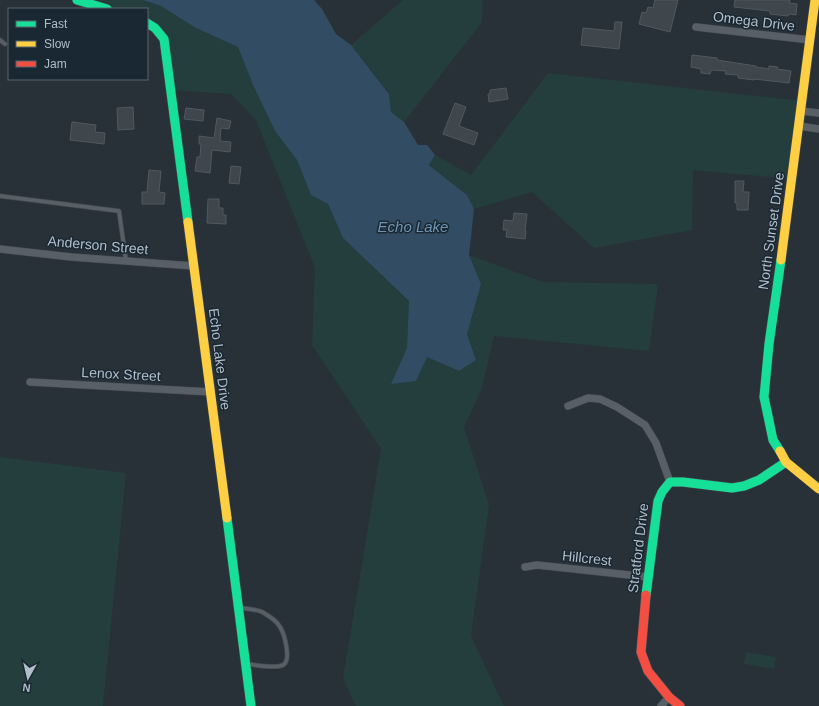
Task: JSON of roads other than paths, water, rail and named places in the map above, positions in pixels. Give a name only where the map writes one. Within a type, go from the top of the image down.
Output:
[{"type":"street","points":[[77,0],[104,8]]},
{"type":"street","name":"North Sunset Drive","points":[[786,462],[773,440],[764,398],[802,111],[815,0]]},
{"type":"street","name":"Echo Lake Drive","points":[[148,24],[155,28],[164,39],[251,706]]},
{"type":"street","name":"Omega Drive","points":[[696,27],[810,40]]},
{"type":"street","points":[[802,111],[819,113]]},
{"type":"street","points":[[799,126],[819,129]]},
{"type":"street","name":"Anderson Street","points":[[0,249],[71,257],[194,266]]},
{"type":"street","name":"Lenox Street","points":[[30,382],[211,392]]},
{"type":"street","points":[[568,406],[588,398],[600,399],[617,406],[645,425],[656,443],[670,482],[683,482],[732,488],[744,486],[759,480],[786,462],[819,489]]},
{"type":"street","name":"Stratford Drive","points":[[670,482],[662,492],[658,501],[648,577],[642,652],[648,671],[669,697],[680,706]]},
{"type":"street","name":"Hillcrest","points":[[525,567],[537,565],[648,577]]},
{"type":"street","points":[[661,706],[669,697]]},
{"type":"lane","points":[[0,40],[5,44]]},
{"type":"lane","points":[[0,196],[119,211],[126,261]]},
{"type":"lane","points":[[238,608],[262,612],[275,621],[280,626],[287,648],[286,663],[282,665],[245,664]]},
{"type":"water","name":"Echo Lake","points":[[143,0],[314,0],[322,9],[336,34],[351,45],[389,94],[391,112],[404,122],[418,145],[427,145],[435,155],[429,165],[467,195],[474,209],[469,255],[481,284],[467,334],[476,360],[459,371],[427,357],[416,381],[391,384],[407,348],[409,301],[343,238],[328,204],[311,195],[297,160],[275,131],[253,85],[238,47],[196,28],[161,6]]}]
